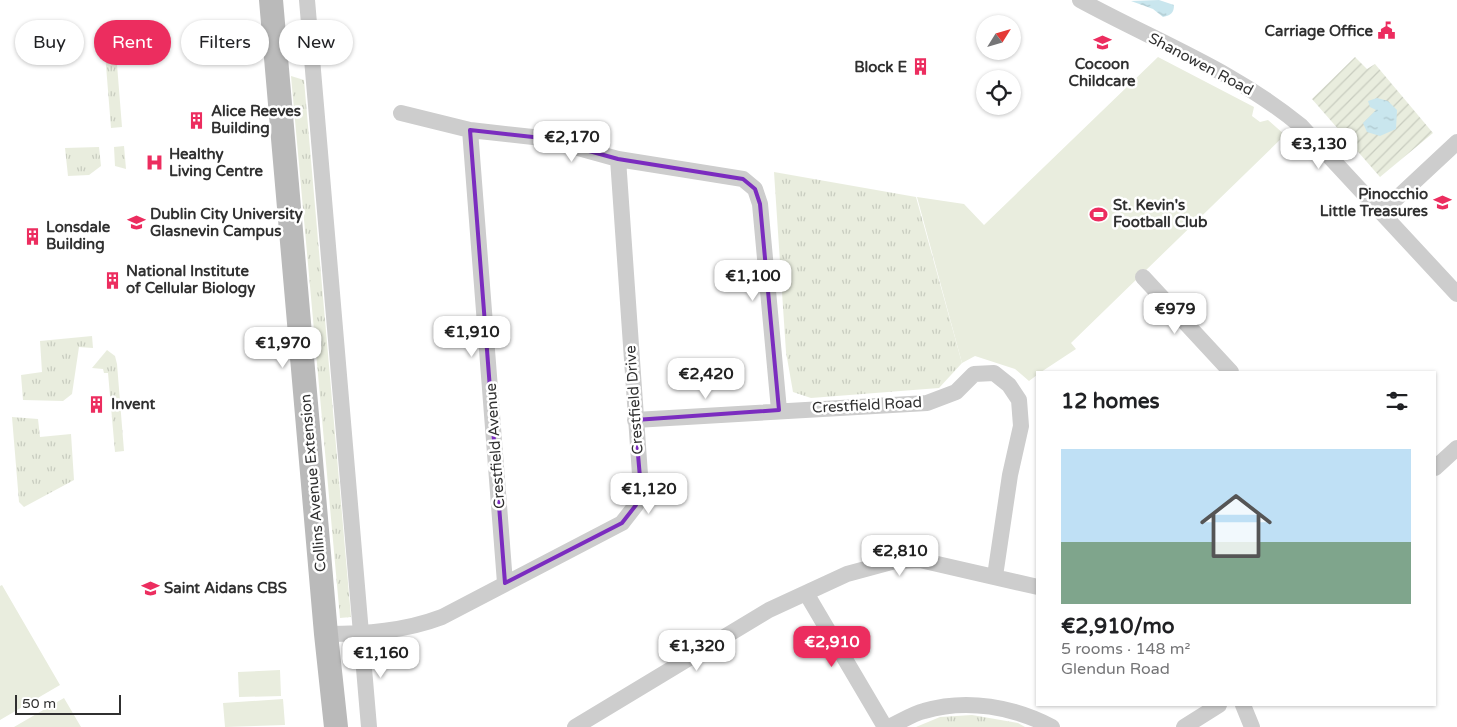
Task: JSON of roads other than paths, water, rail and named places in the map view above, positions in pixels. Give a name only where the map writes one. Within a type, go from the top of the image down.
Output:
[{"type":"main road","name":"Collins Avenue Extension","points":[[271,0],[326,634],[336,727]]},
{"type":"street","points":[[307,0],[369,727]]},
{"type":"street","name":"Shanowen Road","points":[[1080,0],[1155,40],[1206,63],[1276,105],[1301,126],[1457,294]]},
{"type":"street","points":[[401,113],[470,130],[542,138],[618,159],[743,179],[755,189],[760,204],[779,410]]},
{"type":"street","name":"Crestfield Avenue","points":[[470,130],[505,583]]},
{"type":"street","points":[[1382,212],[1457,142]]},
{"type":"street","name":"Crestfield Drive","points":[[326,634],[362,634],[419,626],[435,620],[622,523],[636,506],[642,489],[635,420],[618,159]]},
{"type":"street","points":[[1143,276],[1230,371]]},
{"type":"street","name":"Crestfield Road","points":[[635,420],[779,410],[927,403],[956,392],[974,374],[994,373],[1009,385],[1019,400],[1021,426],[1010,475],[995,576]]},
{"type":"street","points":[[1436,467],[1457,448]]},
{"type":"street","points":[[575,727],[768,610],[847,574],[895,562],[920,560],[1036,586]]},
{"type":"street","points":[[806,593],[887,727],[924,711],[982,705],[1026,714],[1052,727]]},
{"type":"street","points":[[1184,727],[1217,706]]},
{"type":"street","points":[[1242,706],[1252,727]]},
{"type":"water","points":[[1159,0],[1174,5],[1172,13],[1163,17],[1153,9],[1131,1]]},
{"type":"water","points":[[1377,98],[1388,101],[1397,110],[1396,129],[1380,136],[1367,132],[1363,123],[1376,110],[1370,107],[1368,101]]},
{"type":"place","name":"Carriage Office","points":[[1387,31]]},
{"type":"place","name":"Cocoon Childcare","points":[[1102,43]]},
{"type":"place","name":"Block E","points":[[921,67]]},
{"type":"place","name":"Alice Reeves Building","points":[[197,120]]},
{"type":"place","name":"Healthy Living Centre","points":[[155,163]]},
{"type":"place","name":"Pinocchio Little Treasures","points":[[1442,203]]},
{"type":"place","name":"St. Kevin's Football Club","points":[[1099,214]]},
{"type":"place","name":"Dublin City University Glasnevin Campus","points":[[136,223]]},
{"type":"place","name":"Lonsdale Building","points":[[32,236]]},
{"type":"place","name":"National Institute of Cellular Biology","points":[[112,280]]},
{"type":"place","name":"Invent","points":[[97,404]]},
{"type":"place","name":"Saint Aidans CBS","points":[[150,588]]}]
